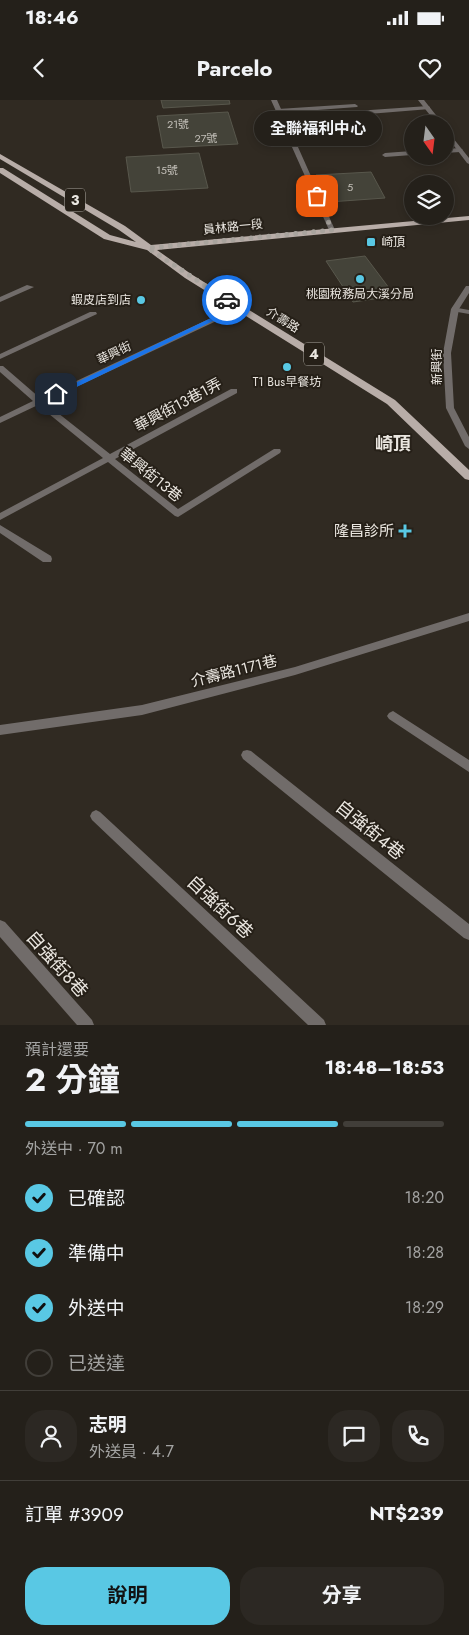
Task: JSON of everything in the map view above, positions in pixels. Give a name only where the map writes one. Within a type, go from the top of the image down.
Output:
[{"type":"main road","name":"介壽路","points":[[0,156],[122,228],[148,248],[239,307],[391,402],[469,476]]},
{"type":"main road","name":"介壽路","points":[[0,170],[107,237],[148,248]]},
{"type":"main road","name":"員林路一段","points":[[148,248],[469,218]]},
{"type":"street","points":[[274,100],[332,230]]},
{"type":"street","points":[[421,100],[433,115]]},
{"type":"street","points":[[278,111],[428,108]]},
{"type":"street","points":[[454,142],[469,162]]},
{"type":"street","points":[[454,150],[460,150]]},
{"type":"street","points":[[385,155],[404,154]]},
{"type":"street","points":[[0,300],[30,287]]},
{"type":"street","name":"新興街","points":[[469,288],[455,309],[446,353],[450,408],[469,446]]},
{"type":"street","name":"華興街","points":[[0,420],[239,307]]},
{"type":"street","points":[[455,309],[469,312]]},
{"type":"street","points":[[0,357],[93,314]]},
{"type":"street","name":"華興街13巷","points":[[0,368],[39,402],[178,514],[277,451]]},
{"type":"street","name":"華興街13巷1弄","points":[[0,517],[234,391]]},
{"type":"street","points":[[0,528],[47,560]]},
{"type":"street","name":"介壽路1171巷","points":[[0,730],[142,710],[295,672],[469,617]]},
{"type":"street","points":[[393,716],[469,767]]},
{"type":"street","name":"自強街4巷","points":[[247,755],[469,934]]},
{"type":"street","name":"自強街6巷","points":[[96,816],[319,1025]]},
{"type":"street","name":"自強街8巷","points":[[0,927],[87,1025]]},
{"type":"building","points":[[161,100],[229,100],[230,104],[163,108]]},
{"type":"building","points":[[228,112],[238,144],[163,148],[157,116]]},
{"type":"building","points":[[199,153],[208,188],[131,192],[126,157]]},
{"type":"building","points":[[371,172],[385,198],[329,202],[316,175]]},
{"type":"building","name":"桃園稅務局大溪分局","points":[[365,256],[395,296],[353,302],[326,261]]},
{"type":"way so far","points":[[227,300],[148,248],[332,230],[317,196]]},
{"type":"place","name":"全聯福利中心","points":[[317,196]]},
{"type":"place","name":"崎頂","points":[[371,242]]},
{"type":"place","name":"桃園稅務局大溪分局","points":[[360,279]]},
{"type":"place","name":"蝦皮店到店","points":[[141,300]]},
{"type":"place","name":"T1 Bus早餐坊","points":[[287,367]]},
{"type":"place","name":"隆昌診所","points":[[405,531]]},
{"type":"district","name":"崎頂","points":[[393,444]]},
{"type":"route","points":[[56,394],[239,307],[227,300]]}]
